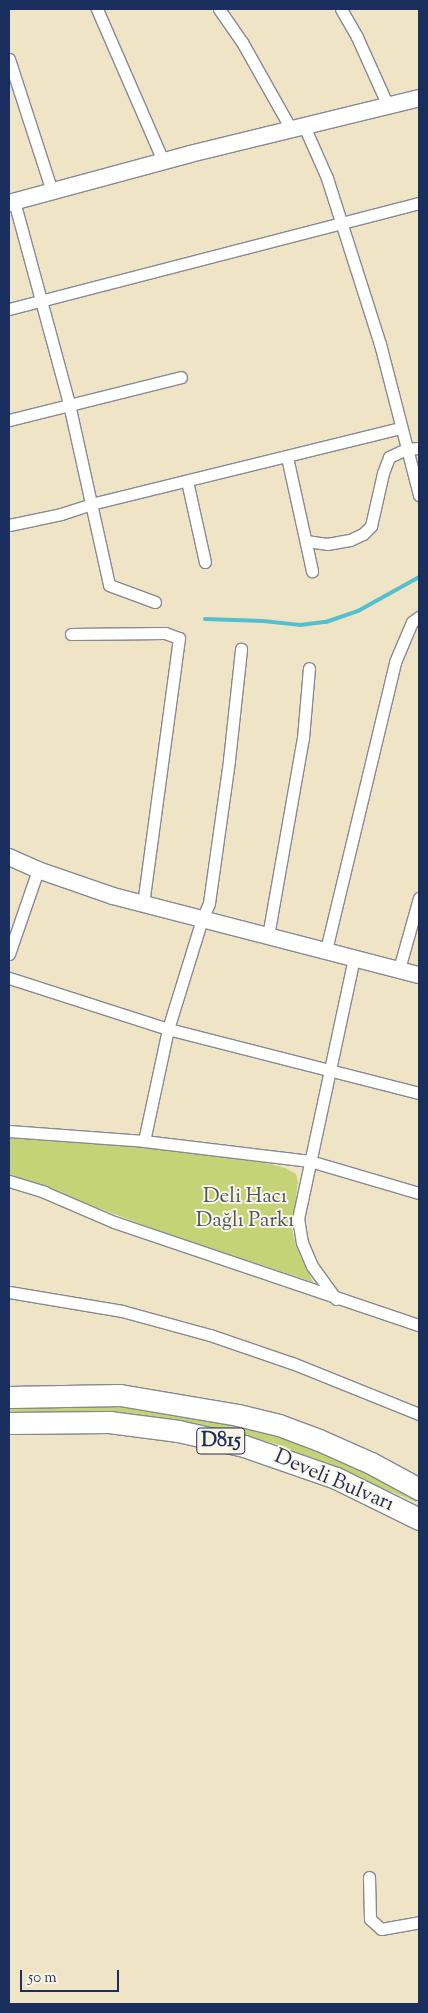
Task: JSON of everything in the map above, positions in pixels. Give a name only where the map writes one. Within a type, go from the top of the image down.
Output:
[{"type":"highway","name":"Develi Bulvarı","points":[[9,1397],[120,1395],[238,1415],[279,1426],[319,1440],[371,1463],[419,1488]]},
{"type":"highway","name":"Develi Bulvarı","points":[[9,1423],[109,1422],[178,1432],[244,1446],[336,1478],[419,1519]]},
{"type":"street","points":[[97,9],[163,161]]},
{"type":"street","points":[[219,9],[298,128],[327,178],[380,344],[419,495]]},
{"type":"street","points":[[341,9],[357,37],[388,106]]},
{"type":"street","points":[[9,59],[52,192]]},
{"type":"street","points":[[155,602],[109,584],[69,404],[12,202],[163,161],[419,98]]},
{"type":"street","points":[[9,309],[419,203]]},
{"type":"street","points":[[9,420],[181,377]]},
{"type":"street","points":[[9,525],[61,514],[91,504],[401,428]]},
{"type":"street","points":[[306,541],[327,544],[350,540],[363,534],[371,526],[383,473],[389,457],[406,449],[419,448]]},
{"type":"street","points":[[287,457],[312,571]]},
{"type":"street","points":[[187,481],[205,562]]},
{"type":"street","points":[[326,950],[395,662],[412,622],[419,617]]},
{"type":"street","points":[[71,634],[165,633],[179,638],[143,904]]},
{"type":"street","points":[[144,1141],[168,1029],[202,919],[210,903],[229,760],[241,649]]},
{"type":"street","points":[[268,936],[303,738],[309,668]]},
{"type":"street","points":[[9,857],[38,870],[113,896],[419,975]]},
{"type":"street","points":[[9,954],[38,870]]},
{"type":"street","points":[[399,970],[419,898]]},
{"type":"street","points":[[336,1299],[312,1266],[302,1243],[298,1220],[354,958]]},
{"type":"street","points":[[9,978],[168,1029],[419,1093]]},
{"type":"street","points":[[9,1131],[144,1141],[310,1162],[419,1193]]},
{"type":"street","points":[[9,1181],[44,1192],[114,1222],[272,1274],[336,1299],[419,1325]]},
{"type":"street","points":[[9,1292],[122,1311],[210,1335],[310,1370],[419,1414]]},
{"type":"street","points":[[369,1877],[370,1919],[381,1929],[419,1922]]},
{"type":"green space","name":"Deli Hacı Dağlı Parkı","points":[[9,1138],[130,1145],[267,1163],[285,1168],[296,1174],[298,1182],[292,1229],[296,1246],[313,1282],[164,1233],[9,1174]]},
{"type":"green space","points":[[107,1405],[193,1415],[290,1440],[355,1466],[417,1499],[416,1502],[277,1444],[224,1431],[9,1415],[9,1407]]},
{"type":"waterway","points":[[205,619],[263,621],[300,625],[326,622],[358,611],[419,577]]}]
